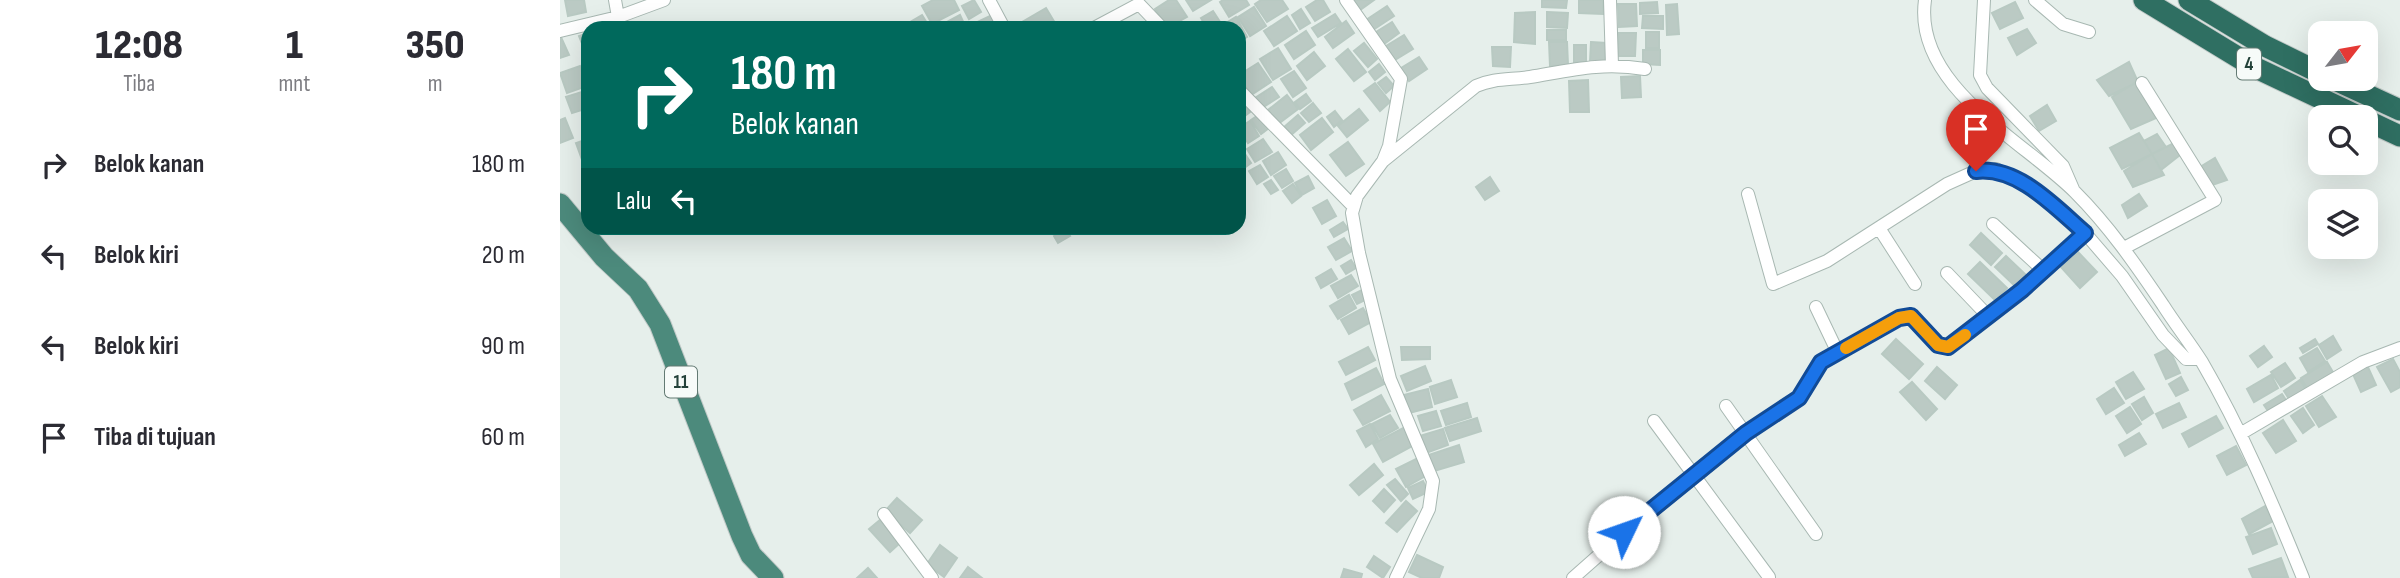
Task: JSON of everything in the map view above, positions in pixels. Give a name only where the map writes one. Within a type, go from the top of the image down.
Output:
[{"type":"highway","name":"4","points":[[2144,0],[2254,67],[2335,105]]},
{"type":"highway","name":"4","points":[[2189,0],[2265,46],[2308,67]]},
{"type":"highway","points":[[2359,91],[2400,110]]},
{"type":"highway","points":[[2378,126],[2400,136]]},
{"type":"highway","name":"11","points":[[560,204],[581,229]]},
{"type":"highway","name":"11","points":[[586,235],[647,300],[660,324],[741,536],[751,555],[773,578]]},
{"type":"street","points":[[615,0],[618,18]]},
{"type":"street","points":[[606,21],[664,0]]},
{"type":"street","points":[[989,0],[1000,21]]},
{"type":"street","points":[[1346,0],[1401,79],[1391,138],[1383,161],[1353,206]]},
{"type":"street","points":[[1610,0],[1612,65]]},
{"type":"street","points":[[1925,0],[1923,13],[1931,43],[1945,75],[1977,110],[2074,191],[2124,248],[2200,359],[2263,479],[2303,578]]},
{"type":"street","points":[[1983,0],[1980,75],[1987,88],[2063,166],[2074,191]]},
{"type":"street","points":[[2035,0],[2063,24],[2089,32]]},
{"type":"street","points":[[1107,21],[1139,4],[1155,21]]},
{"type":"street","points":[[560,32],[581,27]]},
{"type":"street","points":[[1383,161],[1476,86],[1494,78],[1527,77],[1584,66],[1612,65],[1645,69]]},
{"type":"street","points":[[2124,248],[2215,200],[2142,83]]},
{"type":"street","points":[[1246,97],[1353,206],[1359,253],[1390,379],[1433,481],[1429,509],[1396,578]]},
{"type":"street","points":[[1748,194],[1773,284],[1827,261],[1947,184],[1976,171],[1996,169],[2040,194],[2085,233],[2122,276],[2163,335],[2186,359],[2200,359]]},
{"type":"street","points":[[1993,224],[2044,271]]},
{"type":"street","points":[[1879,228],[1914,284]]},
{"type":"street","points":[[1573,578],[1659,502],[1695,477],[1746,433],[1799,398],[1821,362],[1899,318],[1911,316],[1938,345],[1948,347],[2044,271],[2085,233]]},
{"type":"street","points":[[1947,273],[1988,316]]},
{"type":"street","points":[[1816,307],[1838,353]]},
{"type":"street","points":[[2240,434],[2363,362],[2400,348]]},
{"type":"street","points":[[1726,405],[1816,534]]},
{"type":"street","points":[[1654,421],[1769,577]]},
{"type":"street","points":[[884,514],[932,578]]},
{"type":"building","points":[[565,0],[584,0],[586,12],[568,16]]},
{"type":"building","points":[[933,0],[954,0],[959,10],[938,21],[930,21],[922,6]]},
{"type":"building","points":[[974,0],[981,12],[969,19],[962,6]]},
{"type":"building","points":[[1169,0],[1176,0],[1187,17],[1180,21],[1163,21],[1155,9]]},
{"type":"building","points":[[1186,0],[1211,0],[1193,11]]},
{"type":"building","points":[[1246,0],[1249,5],[1229,17],[1220,2]]},
{"type":"building","points":[[1261,0],[1282,0],[1288,9],[1267,22],[1255,4]]},
{"type":"building","points":[[1317,0],[1323,0],[1330,12],[1315,21],[1306,7]]},
{"type":"building","points":[[1353,0],[1374,0],[1360,10]]},
{"type":"building","points":[[1542,0],[1567,0],[1566,8],[1542,7]]},
{"type":"building","points":[[1579,0],[1603,0],[1603,14],[1579,13]]},
{"type":"building","points":[[1657,2],[1658,13],[1640,14],[1640,3]]},
{"type":"building","points":[[2015,2],[2023,18],[2000,29],[1992,13]]},
{"type":"building","points":[[1618,4],[1636,4],[1637,26],[1619,27]]},
{"type":"building","points":[[1677,4],[1679,34],[1667,35],[1666,5]]},
{"type":"building","points":[[1387,6],[1394,16],[1373,30],[1366,20]]},
{"type":"building","points":[[1254,7],[1266,26],[1250,36],[1246,30],[1246,21],[1241,21],[1238,17]]},
{"type":"building","points":[[1046,8],[1054,21],[1024,21]]},
{"type":"building","points":[[1301,9],[1310,23],[1300,29],[1292,15]]},
{"type":"building","points":[[1213,11],[1219,21],[1203,21],[1201,18]]},
{"type":"building","points":[[1535,12],[1535,44],[1514,42],[1515,13]]},
{"type":"building","points":[[1547,12],[1568,13],[1567,28],[1547,27]]},
{"type":"building","points":[[1335,14],[1341,23],[1318,37],[1312,28]]},
{"type":"building","points":[[922,15],[926,21],[912,21]]},
{"type":"building","points":[[960,15],[963,21],[949,21]]},
{"type":"building","points":[[992,15],[995,21],[979,21]]},
{"type":"building","points":[[1287,16],[1297,31],[1274,46],[1264,31]]},
{"type":"building","points":[[1643,16],[1663,16],[1663,29],[1642,28]]},
{"type":"building","points":[[1346,21],[1354,33],[1333,48],[1325,37]]},
{"type":"building","points":[[1392,22],[1399,33],[1384,44],[1376,32]]},
{"type":"building","points":[[2027,29],[2036,43],[2017,55],[2008,38]]},
{"type":"building","points":[[1547,30],[1566,30],[1566,40],[1547,40]]},
{"type":"building","points":[[1306,31],[1315,45],[1294,59],[1285,45]]},
{"type":"building","points":[[1646,32],[1659,32],[1659,48],[1646,48]]},
{"type":"building","points":[[1619,33],[1636,33],[1635,56],[1618,56]]},
{"type":"building","points":[[560,35],[569,55],[560,58]]},
{"type":"building","points":[[1404,35],[1413,49],[1395,60],[1386,46]]},
{"type":"building","points":[[1549,42],[1567,42],[1568,65],[1550,66]]},
{"type":"building","points":[[1591,42],[1606,43],[1605,63],[1590,62]]},
{"type":"building","points":[[1364,43],[1377,59],[1368,67],[1354,51]]},
{"type":"building","points":[[1574,45],[1586,45],[1586,62],[1574,62]]},
{"type":"building","points":[[1492,47],[1511,47],[1510,67],[1493,66]]},
{"type":"building","points":[[1278,48],[1291,69],[1273,80],[1260,59]]},
{"type":"building","points":[[1348,49],[1366,72],[1354,81],[1336,59]]},
{"type":"building","points":[[1643,50],[1660,50],[1660,65],[1643,64]]},
{"type":"building","points":[[1314,52],[1325,66],[1307,80],[1297,66]]},
{"type":"building","points":[[1419,57],[1427,69],[1409,81],[1401,68]]},
{"type":"building","points":[[2129,62],[2138,82],[2109,96],[2097,80]]},
{"type":"building","points":[[1258,63],[1271,82],[1251,95],[1246,87],[1246,71]]},
{"type":"building","points":[[1379,64],[1385,72],[1375,80],[1369,72]]},
{"type":"building","points":[[580,66],[581,88],[567,93],[560,73]]},
{"type":"building","points":[[1294,71],[1306,88],[1293,97],[1281,79]]},
{"type":"building","points":[[1640,76],[1641,97],[1622,98],[1621,77]]},
{"type":"building","points":[[1386,77],[1394,86],[1386,93],[1378,83]]},
{"type":"building","points":[[1588,80],[1589,112],[1570,112],[1569,81]]},
{"type":"building","points":[[1375,83],[1390,102],[1380,111],[1364,91]]},
{"type":"building","points":[[2135,83],[2156,118],[2131,129],[2112,97]]},
{"type":"building","points":[[1272,87],[1279,97],[1262,108],[1255,98]]},
{"type":"building","points":[[581,92],[581,110],[572,113],[566,97]]},
{"type":"building","points":[[1306,94],[1311,101],[1300,109],[1295,102]]},
{"type":"building","points":[[1287,95],[1298,109],[1278,124],[1268,110]]},
{"type":"building","points":[[1313,103],[1321,113],[1309,122],[1301,113]]},
{"type":"building","points":[[2047,105],[2056,121],[2039,131],[2030,116]]},
{"type":"building","points":[[1359,109],[1368,120],[1347,137],[1338,126]]},
{"type":"building","points":[[1335,111],[1342,120],[1334,127],[1327,117]]},
{"type":"building","points":[[1260,114],[1269,128],[1261,134],[1251,120]]},
{"type":"building","points":[[1298,115],[1305,123],[1291,135],[1284,127]]},
{"type":"building","points":[[565,118],[573,138],[560,143],[560,120]]},
{"type":"building","points":[[1322,118],[1333,132],[1311,150],[1300,135]]},
{"type":"building","points":[[1250,121],[1259,136],[1248,143],[1246,140],[1246,124]]},
{"type":"building","points":[[2139,133],[2152,154],[2122,169],[2110,148]]},
{"type":"building","points":[[2157,134],[2166,147],[2152,154],[2144,141]]},
{"type":"building","points":[[1263,139],[1272,152],[1255,162],[1247,149]]},
{"type":"building","points":[[581,141],[581,157],[576,143]]},
{"type":"building","points":[[1348,142],[1364,164],[1346,176],[1330,155]]},
{"type":"building","points":[[2174,143],[2180,155],[2161,170],[2152,154]]},
{"type":"building","points":[[1278,152],[1286,165],[1271,175],[1263,161]]},
{"type":"building","points":[[2152,154],[2164,175],[2133,187],[2124,171]]},
{"type":"building","points":[[2215,158],[2227,180],[2212,185],[2200,167]]},
{"type":"building","points":[[1260,165],[1268,177],[1257,184],[1249,171]]},
{"type":"building","points":[[1286,169],[1293,181],[1282,188],[1274,176]]},
{"type":"building","points":[[1308,176],[1314,188],[1302,195],[1295,183]]},
{"type":"building","points":[[1490,177],[1499,191],[1485,200],[1476,187]]},
{"type":"building","points":[[1271,180],[1278,190],[1271,194],[1264,184]]},
{"type":"building","points":[[1293,184],[1301,196],[1292,203],[1283,191]]},
{"type":"building","points":[[2139,194],[2147,206],[2128,218],[2122,205]]},
{"type":"building","points":[[1327,200],[1336,216],[1322,224],[1313,208]]},
{"type":"building","points":[[1343,222],[1348,229],[1334,237],[1330,230]]},
{"type":"building","points":[[1981,233],[2002,253],[1991,265],[1970,245]]},
{"type":"building","points":[[1069,235],[1070,236],[1058,243],[1054,236]]},
{"type":"building","points":[[1344,238],[1352,251],[1336,260],[1328,247]]},
{"type":"building","points":[[2078,252],[2097,272],[2080,288],[2061,267]]},
{"type":"building","points":[[2006,256],[2026,275],[2015,286],[1995,267]]},
{"type":"building","points":[[1351,260],[1356,268],[1346,274],[1341,266]]},
{"type":"building","points":[[1980,262],[2007,288],[1995,300],[1968,274]]},
{"type":"building","points":[[1331,269],[1337,279],[1321,288],[1316,278]]},
{"type":"building","points":[[1351,275],[1358,286],[1338,298],[1331,286]]},
{"type":"building","points":[[1362,290],[1367,299],[1357,304],[1352,295]]},
{"type":"building","points":[[1349,295],[1356,308],[1338,319],[1330,306]]},
{"type":"building","points":[[1363,308],[1371,322],[1349,334],[1341,320]]},
{"type":"building","points":[[2333,336],[2341,350],[2327,359],[2319,345]]},
{"type":"building","points":[[1896,339],[1923,364],[1909,379],[1882,354]]},
{"type":"building","points":[[2315,339],[2318,344],[2303,353],[2300,348]]},
{"type":"building","points":[[2264,346],[2272,357],[2258,367],[2250,356]]},
{"type":"building","points":[[1368,347],[1375,360],[1346,375],[1339,362]]},
{"type":"building","points":[[1401,347],[1430,347],[1430,359],[1402,360]]},
{"type":"building","points":[[2169,348],[2180,373],[2166,379],[2155,355]]},
{"type":"building","points":[[2317,348],[2325,361],[2308,372],[2300,358]]},
{"type":"building","points":[[2393,359],[2400,372],[2400,387],[2391,392],[2377,367]]},
{"type":"building","points":[[2327,362],[2334,374],[2308,390],[2301,378]]},
{"type":"building","points":[[2285,363],[2295,378],[2281,387],[2271,372]]},
{"type":"building","points":[[2367,365],[2376,385],[2361,392],[2352,372]]},
{"type":"building","points":[[1425,366],[1431,381],[1407,391],[1401,376]]},
{"type":"building","points":[[1937,367],[1957,385],[1945,399],[1925,381]]},
{"type":"building","points":[[1376,368],[1384,384],[1352,400],[1345,384]]},
{"type":"building","points":[[2133,372],[2144,389],[2126,399],[2116,382]]},
{"type":"building","points":[[2271,375],[2278,388],[2254,402],[2247,389]]},
{"type":"building","points":[[2181,377],[2188,390],[2176,396],[2169,384]]},
{"type":"building","points":[[1451,380],[1457,397],[1435,404],[1430,387]]},
{"type":"building","points":[[2300,380],[2307,391],[2291,402],[2284,391]]},
{"type":"building","points":[[1912,382],[1937,409],[1926,420],[1900,392]]},
{"type":"building","points":[[2114,388],[2124,403],[2106,414],[2097,399]]},
{"type":"building","points":[[1428,389],[1432,407],[1409,413],[1404,395]]},
{"type":"building","points":[[2282,394],[2288,403],[2270,414],[2264,405]]},
{"type":"building","points":[[1381,395],[1390,411],[1363,425],[1354,410]]},
{"type":"building","points":[[2322,396],[2336,417],[2319,427],[2306,406]]},
{"type":"building","points":[[2144,397],[2153,413],[2142,420],[2132,404]]},
{"type":"building","points":[[1467,403],[1471,417],[1446,425],[1441,411]]},
{"type":"building","points":[[2179,403],[2186,417],[2163,428],[2156,414]]},
{"type":"building","points":[[2130,407],[2141,424],[2127,433],[2116,416]]},
{"type":"building","points":[[2303,408],[2314,425],[2303,433],[2291,416]]},
{"type":"building","points":[[1436,411],[1441,426],[1423,431],[1418,416]]},
{"type":"building","points":[[1390,415],[1398,428],[1380,438],[1372,424]]},
{"type":"building","points":[[2216,416],[2223,428],[2189,447],[2182,434]]},
{"type":"building","points":[[1477,418],[1481,431],[1450,441],[1445,428]]},
{"type":"building","points":[[2283,420],[2296,441],[2276,453],[2263,433]]},
{"type":"building","points":[[1370,424],[1378,439],[1366,447],[1357,431]]},
{"type":"building","points":[[1405,427],[1414,445],[1383,462],[1373,444]]},
{"type":"building","points":[[1443,429],[1448,445],[1426,453],[1420,436]]},
{"type":"building","points":[[2139,433],[2146,444],[2125,456],[2119,445]]},
{"type":"building","points":[[1459,445],[1464,462],[1434,471],[1429,455]]},
{"type":"building","points":[[2236,446],[2246,465],[2227,475],[2217,456]]},
{"type":"building","points":[[1418,458],[1427,475],[1406,487],[1396,469]]},
{"type":"building","points":[[1374,464],[1383,475],[1359,495],[1350,485]]},
{"type":"building","points":[[1395,479],[1408,494],[1401,501],[1387,485]]},
{"type":"building","points":[[1423,481],[1428,492],[1413,499],[1408,488]]},
{"type":"building","points":[[1384,489],[1395,500],[1384,512],[1373,501]]},
{"type":"building","points":[[897,498],[922,520],[910,533],[885,511]]},
{"type":"building","points":[[1406,501],[1417,511],[1397,532],[1386,523]]},
{"type":"building","points":[[2265,506],[2273,521],[2249,534],[2242,519]]},
{"type":"building","points":[[880,520],[900,543],[890,552],[869,529]]},
{"type":"building","points":[[2271,528],[2277,544],[2253,554],[2246,537]]},
{"type":"building","points":[[940,545],[957,558],[944,577],[927,564]]},
{"type":"building","points":[[1417,555],[1443,567],[1439,578],[1422,578],[1409,572]]},
{"type":"building","points":[[1374,556],[1390,567],[1383,578],[1367,567]]},
{"type":"building","points":[[2281,558],[2288,577],[2253,578],[2249,569]]},
{"type":"building","points":[[968,567],[982,578],[960,578]]},
{"type":"building","points":[[868,568],[877,578],[857,578]]},
{"type":"building","points":[[1344,569],[1362,574],[1361,578],[1341,578]]},
{"type":"slow traffic","points":[[1846,348],[1899,318],[1911,316],[1938,345],[1948,347],[1965,335]]},
{"type":"route","points":[[1624,532],[1746,433],[1799,398],[1821,362],[1899,318],[1911,316],[1938,345],[1948,347],[2022,290],[2085,233],[2040,194],[1996,169],[1976,171]]}]
